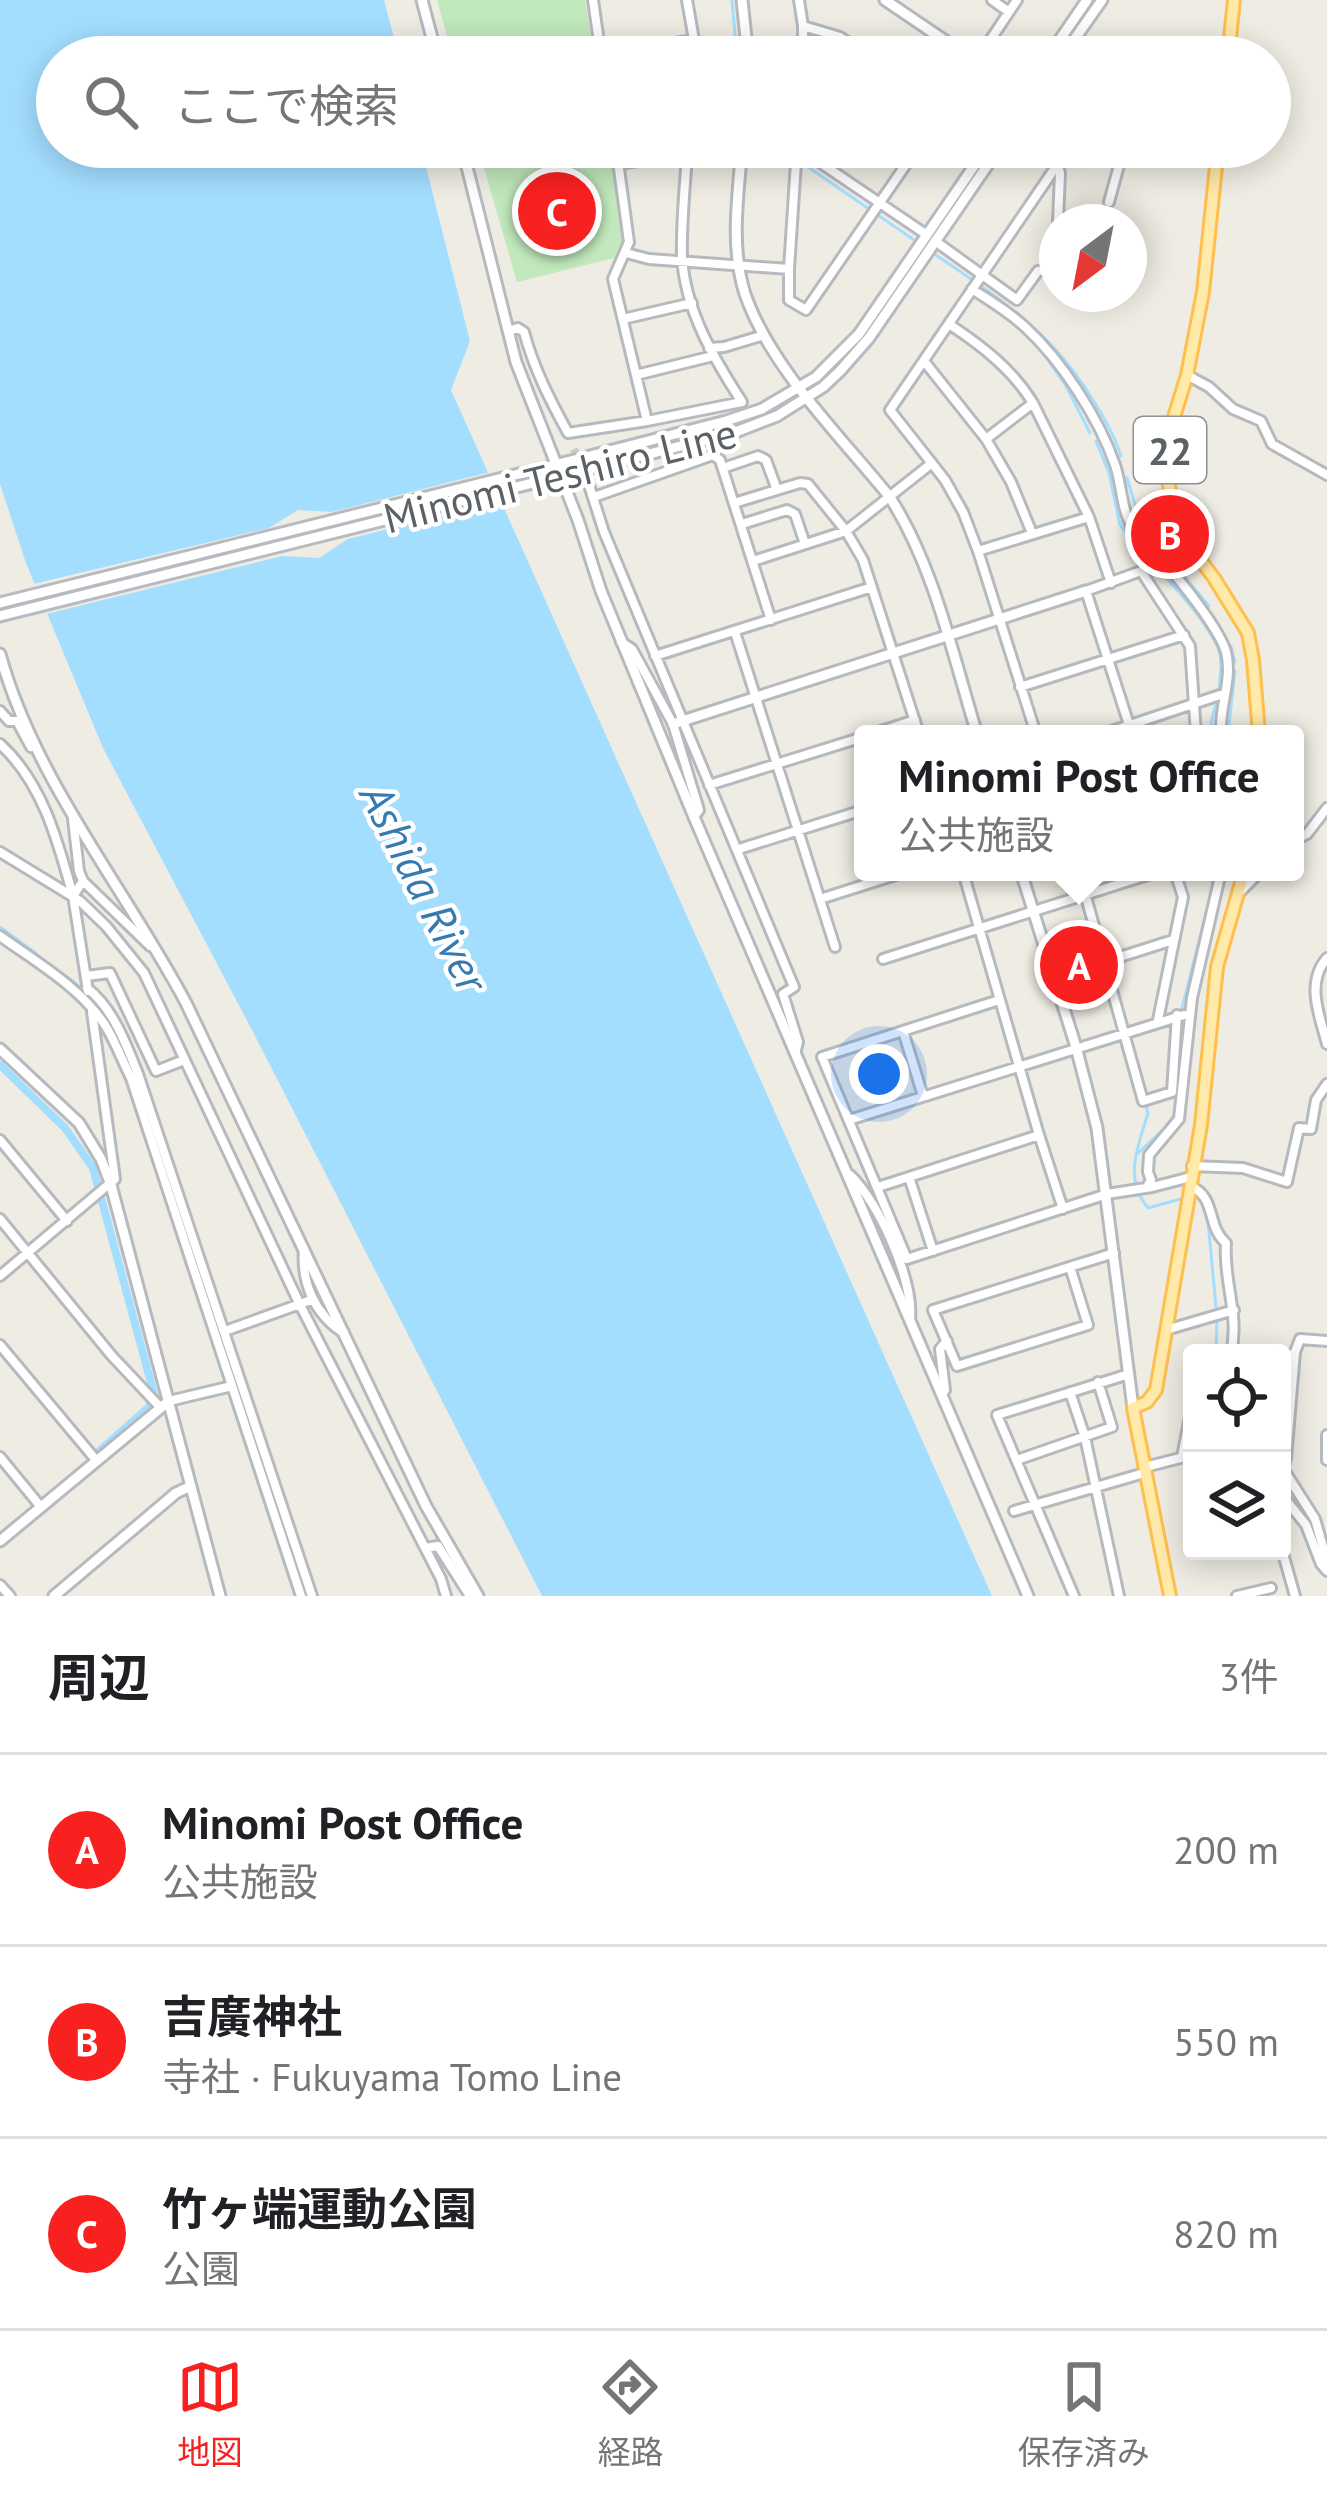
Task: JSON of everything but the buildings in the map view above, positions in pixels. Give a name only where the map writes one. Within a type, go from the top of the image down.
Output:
[{"type":"main road","points":[[1230,36],[1234,0]]},
{"type":"main road","name":"22","points":[[1216,168],[1203,292],[1174,417],[1167,473],[1174,516],[1186,541],[1248,633],[1258,725]]},
{"type":"main road","points":[[1166,1595],[1133,1408],[1156,1390],[1202,1125],[1217,967],[1242,881]]},
{"type":"street","points":[[422,0],[431,36]]},
{"type":"street","points":[[592,0],[598,36]]},
{"type":"street","points":[[687,0],[693,36]]},
{"type":"street","points":[[742,0],[746,36]]},
{"type":"street","points":[[800,0],[803,36]]},
{"type":"street","points":[[885,0],[938,36]]},
{"type":"street","points":[[992,0],[1009,12]]},
{"type":"street","points":[[993,36],[1017,0]]},
{"type":"street","points":[[1063,36],[1088,0]]},
{"type":"street","points":[[1077,36],[1102,0]]},
{"type":"street","points":[[803,26],[837,36]]},
{"type":"street","points":[[467,168],[516,362],[620,642],[1028,1596]]},
{"type":"street","points":[[619,168],[629,242],[613,279],[647,422]]},
{"type":"street","points":[[568,433],[742,402],[711,352],[692,303],[682,260],[686,168]]},
{"type":"street","points":[[740,168],[736,219],[745,294],[764,335],[804,392],[890,496],[905,521],[925,566],[974,725]]},
{"type":"street","points":[[796,168],[789,300],[806,310],[904,168]]},
{"type":"street","points":[[819,168],[977,282],[1067,375],[1105,440],[1134,532],[1164,556],[1226,649],[1220,725]]},
{"type":"street","name":"Minomi Teshiro Line","points":[[927,244],[974,168]]},
{"type":"street","name":"Minomi Teshiro Line","points":[[4,615],[559,470],[762,410],[804,392],[859,334],[984,168]]},
{"type":"street","points":[[1033,725],[962,512],[932,463],[890,410],[1055,168]]},
{"type":"street","points":[[1058,168],[1059,204]]},
{"type":"street","points":[[1109,202],[1118,168]]},
{"type":"street","points":[[626,253],[649,259],[789,268]]},
{"type":"street","points":[[977,282],[1017,299],[1039,271]]},
{"type":"street","points":[[622,319],[692,303]]},
{"type":"street","points":[[949,324],[989,352],[1034,403],[1089,517],[1111,583]]},
{"type":"street","points":[[509,331],[524,332],[529,356],[574,449]]},
{"type":"street","points":[[636,375],[764,335]]},
{"type":"street","points":[[923,361],[986,439],[1032,533]]},
{"type":"street","points":[[1186,375],[1234,409],[1261,421],[1272,444],[1327,475]]},
{"type":"street","points":[[986,439],[1034,403]]},
{"type":"street","points":[[594,497],[713,455],[723,468],[771,620]]},
{"type":"street","points":[[723,468],[758,456],[766,460],[777,490]]},
{"type":"street","points":[[753,561],[846,531],[932,463]]},
{"type":"street","name":"Minomi Teshiro Line","points":[[2,602],[541,475]]},
{"type":"street","points":[[588,482],[677,722],[699,810],[694,817]]},
{"type":"street","points":[[734,503],[800,482],[808,484],[863,560],[916,725]]},
{"type":"street","points":[[741,524],[787,510],[796,514],[805,544]]},
{"type":"street","points":[[978,551],[1089,517]]},
{"type":"street","points":[[677,722],[1086,592],[1141,572],[1186,541]]},
{"type":"street","points":[[1141,572],[1190,646],[1195,725]]},
{"type":"street","points":[[655,656],[872,587]]},
{"type":"street","points":[[1086,592],[1128,725]]},
{"type":"street","points":[[735,632],[835,947]]},
{"type":"street","points":[[1020,687],[1184,635]]},
{"type":"street","points":[[620,642],[632,650],[677,722],[738,849],[794,987],[783,994],[798,1042],[796,1052]]},
{"type":"street","points":[[0,654],[39,758]]},
{"type":"street","points":[[1142,725],[1220,695]]},
{"type":"street","points":[[0,711],[9,721],[17,721],[163,960],[474,1596]]},
{"type":"street","points":[[900,725],[915,720]]},
{"type":"street","points":[[709,785],[854,740]]},
{"type":"street","points":[[0,744],[12,755],[51,819],[74,896],[115,1179],[0,1276]]},
{"type":"street","points":[[1304,836],[1327,808]]},
{"type":"street","points":[[72,812],[83,881],[163,960]]},
{"type":"street","points":[[738,849],[854,813]]},
{"type":"street","points":[[0,852],[74,896],[144,973],[300,1305],[446,1596]]},
{"type":"street","points":[[74,896],[83,881]]},
{"type":"street","points":[[820,899],[877,881]]},
{"type":"street","points":[[966,881],[1063,1209]]},
{"type":"street","points":[[1024,881],[1097,1128],[1133,1408]]},
{"type":"street","points":[[1082,881],[1143,1101],[1172,1092],[1181,1015],[1192,998]]},
{"type":"street","points":[[883,959],[1128,881]]},
{"type":"street","points":[[1158,1022],[1183,897],[1178,881]]},
{"type":"street","points":[[1140,1189],[1151,1180],[1149,1155],[1179,1119],[1192,998],[1219,881]]},
{"type":"street","points":[[1240,892],[1251,881]]},
{"type":"street","points":[[0,936],[91,1005],[111,1035],[131,1078],[312,1596]]},
{"type":"street","points":[[1104,962],[1175,940]]},
{"type":"street","points":[[1327,958],[1319,967],[1316,994],[1327,1044]]},
{"type":"street","points":[[86,976],[110,973],[156,1071],[184,1060]]},
{"type":"street","points":[[87,990],[125,1040],[225,1331],[301,1596]]},
{"type":"street","points":[[910,1320],[903,1260],[878,1187],[822,1057],[999,1000]]},
{"type":"street","points":[[849,1120],[1181,1015]]},
{"type":"street","points":[[1181,1015],[1186,1040]]},
{"type":"street","points":[[903,1031],[923,1096]]},
{"type":"street","points":[[0,1049],[79,1123],[111,1186],[164,1404],[220,1596]]},
{"type":"street","points":[[903,1260],[1108,1195],[1190,1185],[1243,1168],[1287,1182],[1299,1128],[1311,1129],[1316,1100],[1327,1084]]},
{"type":"street","points":[[90,1138],[109,1129]]},
{"type":"street","points":[[878,1187],[1039,1135]]},
{"type":"street","points":[[0,1140],[67,1221]]},
{"type":"street","points":[[848,1175],[858,1183],[903,1260]]},
{"type":"street","points":[[908,1177],[933,1251]]},
{"type":"street","points":[[1190,1185],[1205,1194],[1216,1234],[1226,1243],[1224,1264],[1234,1310],[1232,1344]]},
{"type":"street","points":[[0,1219],[126,1372],[164,1404]]},
{"type":"street","points":[[304,1249],[311,1300],[345,1334]]},
{"type":"street","points":[[1070,1267],[1088,1325],[957,1366],[933,1310],[1114,1253]]},
{"type":"street","points":[[225,1331],[311,1300]]},
{"type":"street","points":[[1166,1330],[1234,1310]]},
{"type":"street","points":[[1291,1355],[1300,1339],[1327,1341]]},
{"type":"street","points":[[942,1395],[940,1349],[946,1341]]},
{"type":"street","points":[[0,1345],[96,1460]]},
{"type":"street","points":[[1287,1452],[1294,1352]]},
{"type":"street","points":[[1074,1596],[998,1415],[1129,1374]]},
{"type":"street","points":[[1017,1460],[1112,1427],[1098,1382]]},
{"type":"street","points":[[0,1541],[164,1404],[237,1384]]},
{"type":"street","points":[[1070,1392],[1119,1596]]},
{"type":"street","points":[[1327,1436],[1327,1460]]},
{"type":"street","points":[[0,1457],[41,1507]]},
{"type":"street","points":[[1014,1510],[1183,1457]]},
{"type":"street","points":[[1291,1482],[1315,1519],[1327,1561]]},
{"type":"street","points":[[54,1596],[176,1493],[191,1486]]},
{"type":"street","points":[[1291,1507],[1306,1525],[1327,1571]]},
{"type":"street","points":[[425,1548],[438,1546],[474,1596]]},
{"type":"street","points":[[1285,1560],[1295,1596]]},
{"type":"street","points":[[0,1585],[10,1596]]},
{"type":"street","points":[[1238,1596],[1270,1588]]},
{"type":"green space","points":[[437,0],[585,0],[591,36],[447,36]]},
{"type":"green space","points":[[484,168],[612,168],[623,239],[614,258],[517,282]]},
{"type":"water","name":"Ashida River","points":[[0,0],[384,0],[393,36],[36,36],[36,168],[426,168],[470,341],[451,390],[992,1596],[542,1596],[103,748],[26,563],[0,484]]},
{"type":"pier","points":[[494,471],[507,499],[348,539],[319,558],[282,556],[42,615],[29,585],[269,528],[298,510],[332,512]]},
{"type":"waterway","points":[[732,0],[735,36]]},
{"type":"waterway","points":[[810,168],[917,242]]},
{"type":"waterway","points":[[930,251],[1019,315],[1058,352],[1100,411],[1121,456]]},
{"type":"waterway","points":[[1039,347],[1090,433]]},
{"type":"waterway","points":[[1096,441],[1109,473],[1120,525],[1148,558]]},
{"type":"waterway","points":[[1127,478],[1141,524],[1209,606]]},
{"type":"waterway","points":[[1156,567],[1213,638],[1220,658],[1219,689]]},
{"type":"waterway","points":[[1231,646],[1235,662]]},
{"type":"waterway","points":[[1229,725],[1235,671]]},
{"type":"waterway","points":[[1212,725],[1217,701]]},
{"type":"waterway","points":[[1182,1008],[1214,881]]},
{"type":"waterway","points":[[1223,886],[1224,881]]},
{"type":"waterway","points":[[0,930],[34,955]]},
{"type":"waterway","points":[[60,975],[97,1007],[124,1048]]},
{"type":"waterway","points":[[1138,1153],[1175,1113],[1181,1021]]},
{"type":"waterway","points":[[0,1065],[65,1128],[93,1168],[154,1394],[149,1407],[96,1454]]},
{"type":"waterway","points":[[1146,1105],[1134,1174],[1140,1197],[1148,1208],[1184,1198]]},
{"type":"waterway","points":[[153,1130],[222,1338]]},
{"type":"waterway","points":[[1207,1211],[1216,1344]]},
{"type":"waterway","points":[[250,1421],[307,1596]]},
{"type":"tunnel","points":[[574,449],[588,482]]},
{"type":"place","name":"竹ヶ端運動公園","points":[[557,211]]},
{"type":"place","name":"吉廣神社","points":[[1170,534]]},
{"type":"place","name":"Minomi Post Office","points":[[1079,965]]}]
